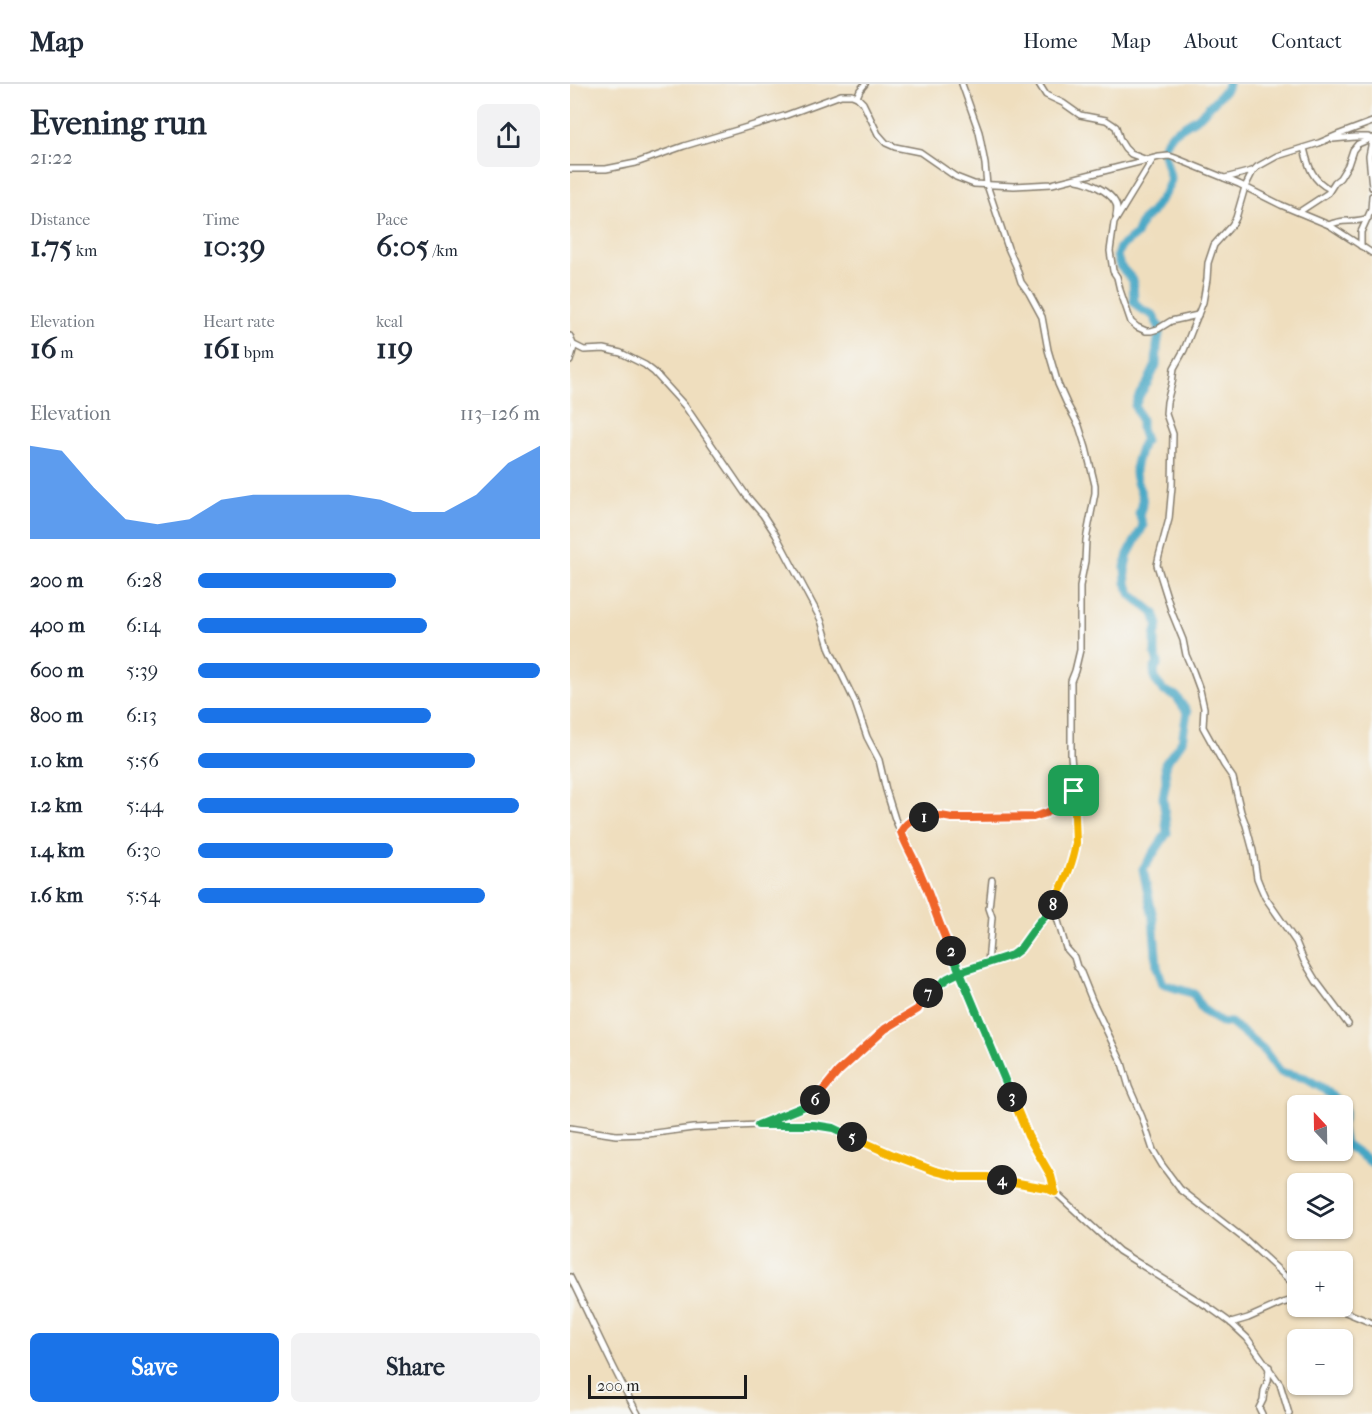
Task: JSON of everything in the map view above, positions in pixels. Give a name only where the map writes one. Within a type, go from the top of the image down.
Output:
[{"type":"street","points":[[857,97],[865,84]]},
{"type":"street","points":[[758,1125],[810,1104],[818,1098],[838,1072],[885,1029],[918,1009],[925,996],[948,978],[1012,955],[1020,949],[1056,899],[1075,851],[1071,681],[1080,650],[1080,586],[1095,484],[1079,426],[1058,384],[1048,350],[1042,317],[1021,282],[987,185],[979,132],[962,84]]},
{"type":"street","points":[[1039,84],[1046,95],[1080,115],[1112,123],[1116,127],[1120,140],[1131,154],[1153,159]]},
{"type":"street","points":[[570,169],[606,169],[636,163],[676,148],[784,116],[841,94],[848,94],[857,97],[869,112],[878,134],[885,143],[920,152],[968,183],[987,185],[1061,183],[1169,156],[1225,178],[1329,225],[1372,253]]},
{"type":"street","points":[[1225,178],[1253,171],[1266,161],[1372,122]]},
{"type":"street","points":[[1325,140],[1346,137],[1372,139]]},
{"type":"street","points":[[1372,139],[1369,156],[1372,187]]},
{"type":"street","points":[[1299,212],[1328,193],[1348,165],[1351,154],[1358,144],[1372,139]]},
{"type":"street","points":[[1304,148],[1315,179],[1322,186],[1330,189]]},
{"type":"street","points":[[1116,220],[1153,159]]},
{"type":"street","points":[[1253,171],[1245,187],[1236,218],[1214,245],[1209,257],[1205,292],[1198,315],[1174,368],[1166,414],[1173,434],[1172,486],[1169,519],[1159,556],[1159,571],[1186,655],[1200,690],[1204,708],[1203,727],[1233,777],[1261,888],[1296,942],[1304,961],[1348,1024]]},
{"type":"street","points":[[1076,180],[1090,182],[1113,199],[1117,209],[1110,250],[1111,261],[1131,322],[1137,327],[1151,331],[1172,321],[1198,315]]},
{"type":"street","points":[[1361,246],[1361,232],[1370,217],[1372,196]]},
{"type":"street","points":[[1329,225],[1338,222],[1359,222],[1370,217]]},
{"type":"street","points":[[570,336],[574,345],[570,361]]},
{"type":"street","points":[[574,345],[584,350],[621,353],[654,372],[685,406],[746,495],[763,515],[789,558],[821,620],[830,650],[879,760],[896,819],[937,913],[940,928],[954,955],[1028,1136],[1051,1176],[1055,1192]]},
{"type":"street","points":[[901,832],[907,823],[920,818],[941,816],[952,818],[1033,817],[1052,810],[1074,791]]},
{"type":"street","points":[[988,963],[992,880]]},
{"type":"street","points":[[1056,899],[1055,911],[1066,948],[1074,957],[1117,1052],[1153,1150],[1162,1165],[1180,1189],[1247,1241],[1287,1278]]},
{"type":"street","points":[[570,1128],[616,1135],[648,1134],[693,1128],[814,1125],[833,1128],[935,1171],[960,1177],[987,1177],[1046,1188],[1055,1192],[1119,1251],[1231,1323],[1247,1338],[1280,1384],[1288,1414]]},
{"type":"street","points":[[570,1278],[638,1414]]},
{"type":"street","points":[[1231,1323],[1287,1302]]},
{"type":"street","points":[[1353,1315],[1372,1323]]},
{"type":"street","points":[[1262,1414],[1259,1408],[1268,1381],[1269,1367]]},
{"type":"waterway","points":[[1228,84],[1227,88],[1200,116],[1173,133],[1165,143],[1163,150],[1171,180],[1165,193],[1142,221],[1136,235],[1120,247],[1117,256],[1120,266],[1133,280],[1134,302],[1141,309],[1153,315],[1160,328],[1156,365],[1135,406],[1141,420],[1145,441],[1142,444],[1135,472],[1143,502],[1139,513],[1143,526],[1128,554],[1125,567],[1126,583],[1132,595],[1154,613],[1158,625],[1155,636],[1155,654],[1158,663],[1154,670],[1155,680],[1164,691],[1176,696],[1187,712],[1182,741],[1165,764],[1166,781],[1163,797],[1167,833],[1143,869],[1153,918],[1157,967],[1163,984],[1194,994],[1202,1009],[1221,1022],[1231,1023],[1263,1049],[1280,1072],[1305,1078],[1330,1095]]},
{"type":"waterway","points":[[1353,1150],[1372,1163]]},
{"type":"route","points":[[1074,791],[1052,810],[1033,817],[952,818],[941,816],[920,818],[907,823],[901,832],[937,913],[940,928],[954,955],[960,972],[993,1053],[1028,1136],[1051,1176],[1055,1192],[1046,1188],[987,1177],[960,1177],[935,1171],[833,1128],[814,1125],[758,1125],[810,1104],[818,1098],[855,1055],[885,1029],[918,1009],[922,999],[948,978],[960,972],[1012,955],[1020,949],[1048,913],[1060,891],[1073,856],[1076,843],[1074,791]]}]
